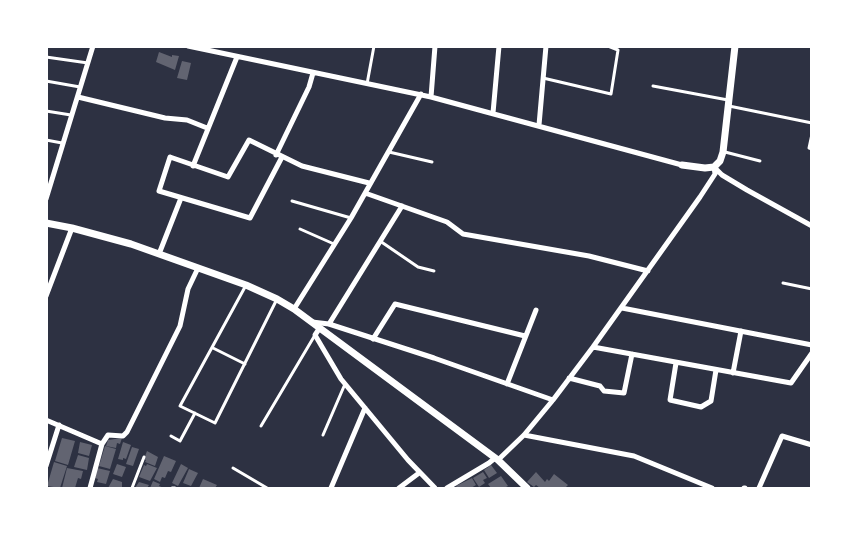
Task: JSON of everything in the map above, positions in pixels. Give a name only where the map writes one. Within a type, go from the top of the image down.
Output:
[{"type":"street","points":[[46,199],[93,46]]},
{"type":"street","points":[[188,46],[421,94],[698,168],[714,167],[720,161],[723,152],[735,46]]},
{"type":"street","points":[[431,97],[435,46]]},
{"type":"street","points":[[493,113],[499,46]]},
{"type":"street","points":[[539,125],[546,46]]},
{"type":"street","points":[[194,166],[207,128],[237,57]]},
{"type":"street","points":[[313,73],[309,87],[279,156],[250,218],[159,191],[170,157],[228,177],[249,140],[279,156],[302,166],[369,183]]},
{"type":"street","points":[[294,309],[351,218],[421,94]]},
{"type":"street","points":[[78,97],[165,118],[187,120],[207,128]]},
{"type":"street","points":[[714,167],[722,175],[812,226]]},
{"type":"street","points":[[447,489],[497,459],[524,435],[622,308],[711,181],[715,174],[714,167]]},
{"type":"street","points":[[365,193],[447,222],[463,234],[589,256],[648,271]]},
{"type":"street","points":[[159,254],[181,198]]},
{"type":"street","points":[[329,324],[402,206]]},
{"type":"street","points":[[46,223],[72,228],[159,254],[246,285],[294,309],[310,321],[345,384],[435,489]]},
{"type":"street","points":[[46,296],[72,228]]},
{"type":"street","points":[[90,489],[102,444],[108,435],[123,436],[127,432],[180,326],[188,289],[198,268]]},
{"type":"street","points":[[373,339],[395,304],[525,336]]},
{"type":"street","points":[[622,308],[812,345]]},
{"type":"street","points":[[507,384],[536,310]]},
{"type":"street","points":[[310,321],[329,324],[552,400]]},
{"type":"street","points":[[733,373],[741,331]]},
{"type":"street","points":[[317,332],[497,459],[526,488]]},
{"type":"street","points":[[593,347],[791,383],[812,353]]},
{"type":"street","points":[[569,378],[600,386],[604,391],[624,393],[632,354]]},
{"type":"street","points":[[676,363],[670,400],[701,407],[711,401],[716,370]]},
{"type":"street","points":[[332,489],[365,408]]},
{"type":"street","points":[[46,420],[102,444]]},
{"type":"street","points":[[46,466],[59,425]]},
{"type":"street","points":[[524,435],[634,456],[712,489]]},
{"type":"street","points":[[759,489],[782,436],[812,445]]},
{"type":"street","points":[[399,489],[419,473]]},
{"type":"lane","points":[[367,84],[374,46]]},
{"type":"lane","points":[[543,78],[610,94],[618,50],[608,46]]},
{"type":"lane","points":[[46,57],[88,63]]},
{"type":"lane","points":[[46,81],[80,87]]},
{"type":"lane","points":[[653,86],[812,123]]},
{"type":"lane","points":[[46,111],[71,115]]},
{"type":"lane","points":[[812,134],[809,148],[812,149]]},
{"type":"lane","points":[[46,140],[63,143]]},
{"type":"lane","points":[[388,151],[432,162]]},
{"type":"lane","points":[[723,152],[760,161]]},
{"type":"lane","points":[[292,201],[351,218]]},
{"type":"lane","points":[[300,229],[334,244]]},
{"type":"lane","points":[[380,241],[418,267],[434,271]]},
{"type":"lane","points":[[783,283],[812,289]]},
{"type":"lane","points":[[246,285],[180,406],[215,423],[277,299]]},
{"type":"lane","points":[[261,426],[317,332]]},
{"type":"lane","points":[[213,348],[245,364]]},
{"type":"lane","points":[[323,435],[345,384]]},
{"type":"lane","points":[[171,436],[180,441],[195,413]]},
{"type":"lane","points":[[132,489],[144,457]]},
{"type":"lane","points":[[233,468],[267,489]]},
{"type":"building","points":[[159,52],[172,57],[172,55],[179,56],[175,70],[156,62]]},
{"type":"building","points":[[182,61],[191,63],[187,80],[177,78]]},
{"type":"building","points":[[62,438],[75,441],[68,465],[55,461]]},
{"type":"building","points":[[122,438],[116,448],[106,446],[108,440]]},
{"type":"building","points":[[80,442],[92,445],[89,456],[78,453]]},
{"type":"building","points":[[123,442],[131,445],[126,459],[123,458],[123,460],[118,459]]},
{"type":"building","points":[[105,446],[116,449],[110,469],[99,466]]},
{"type":"building","points":[[132,447],[139,449],[133,466],[126,464]]},
{"type":"building","points":[[147,451],[158,457],[155,466],[145,462]]},
{"type":"building","points":[[78,455],[89,458],[87,470],[74,467]]},
{"type":"building","points":[[164,456],[176,461],[171,472],[168,471],[160,482],[154,479]]},
{"type":"building","points":[[54,462],[67,466],[60,488],[47,486]]},
{"type":"building","points":[[117,464],[126,467],[122,477],[113,474]]},
{"type":"building","points":[[181,464],[188,468],[178,486],[172,483]]},
{"type":"building","points":[[144,465],[157,468],[150,481],[139,477]]},
{"type":"building","points":[[491,465],[497,473],[489,478],[484,470]]},
{"type":"building","points":[[67,468],[83,471],[75,488],[62,488]]},
{"type":"building","points":[[97,468],[110,471],[106,484],[97,482],[98,479],[95,478]]},
{"type":"building","points":[[189,469],[198,473],[191,486],[183,483]]},
{"type":"building","points":[[483,472],[487,478],[483,480],[485,483],[479,487],[473,478]]},
{"type":"building","points":[[536,472],[545,482],[547,479],[549,481],[554,474],[568,485],[565,488],[540,488],[536,485],[534,487],[527,482]]},
{"type":"building","points":[[501,476],[508,486],[491,488],[488,484]]},
{"type":"building","points":[[472,478],[476,485],[471,488],[456,486]]},
{"type":"building","points":[[113,479],[122,482],[122,488],[108,488]]},
{"type":"building","points":[[203,479],[217,485],[215,488],[199,488]]},
{"type":"building","points":[[153,481],[160,484],[159,486],[164,488],[150,488]]},
{"type":"building","points":[[139,482],[149,485],[147,488],[135,488]]}]
